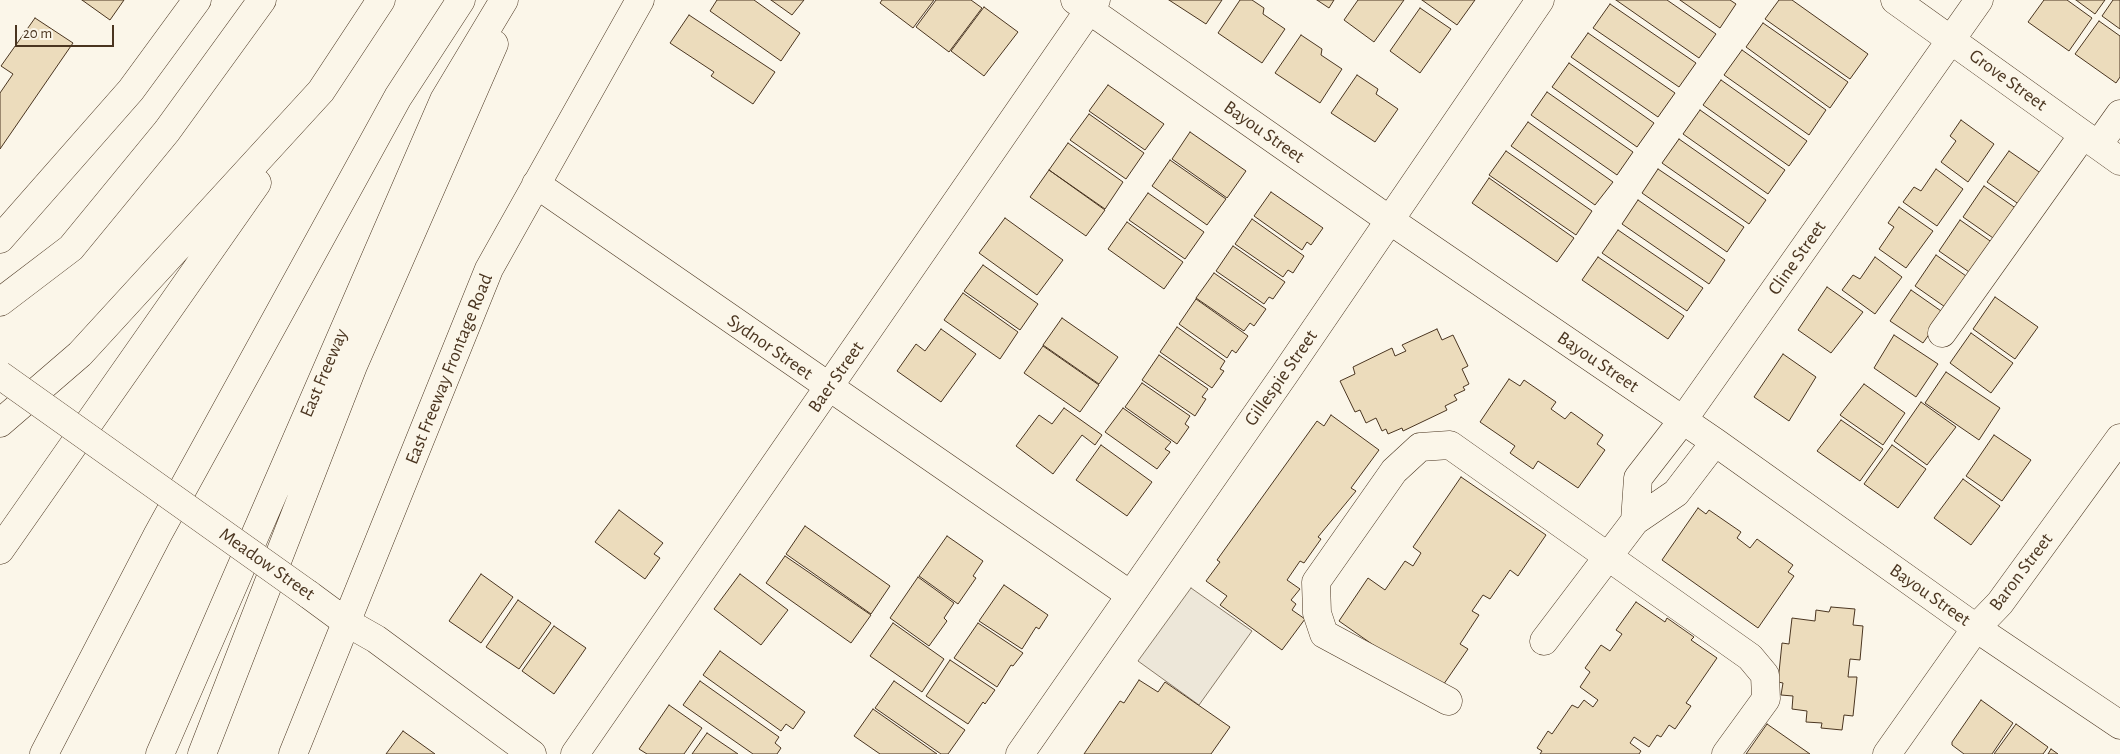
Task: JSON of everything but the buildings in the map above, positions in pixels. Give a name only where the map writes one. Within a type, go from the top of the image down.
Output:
[{"type":"main road","points":[[0,238],[131,90],[197,0]]},
{"type":"main road","points":[[0,302],[70,248],[167,131],[262,0]]},
{"type":"main road","points":[[0,550],[321,91],[381,0]]},
{"type":"main road","points":[[44,754],[158,534],[398,97],[461,0]]},
{"type":"main road","name":"East Freeway","points":[[160,754],[330,357],[444,100],[504,0]]},
{"type":"main road","points":[[202,754],[353,366],[514,0]]},
{"type":"main road","name":"East Freeway Frontage Road","points":[[293,754],[489,269],[640,0]]},
{"type":"main road","name":"Gillespie Street","points":[[1020,754],[1284,375],[1388,219],[1540,0]]},
{"type":"main road","name":"Grove Street","points":[[1895,0],[2120,161]]},
{"type":"main road","name":"Cline Street","points":[[1635,521],[1638,478],[1683,420],[1979,0]]},
{"type":"main road","name":"Bayou Street","points":[[1087,3],[1388,219],[1715,442],[1976,628],[2120,725]]},
{"type":"main road","name":"Baer Street","points":[[575,754],[829,388],[1087,3]]},
{"type":"main road","points":[[0,424],[80,354],[321,91]]},
{"type":"main road","points":[[1942,333],[2091,140],[2120,114]]},
{"type":"main road","name":"Sydnor Street","points":[[536,184],[1130,594]]},
{"type":"main road","name":"Meadow Street","points":[[0,376],[346,622],[376,640],[532,754]]},
{"type":"main road","name":"Baron Street","points":[[1887,754],[1976,628],[2000,603],[2120,438]]},
{"type":"main road","points":[[1544,641],[1635,521],[1676,493],[1715,442]]},
{"type":"main road","points":[[1448,701],[1324,634],[1317,613],[1316,582],[1394,471],[1420,447],[1450,445],[1750,657],[1765,675],[1766,699],[1726,754]]},
{"type":"shaded area","points":[[1191,588],[1252,631],[1199,705],[1138,661]]}]
